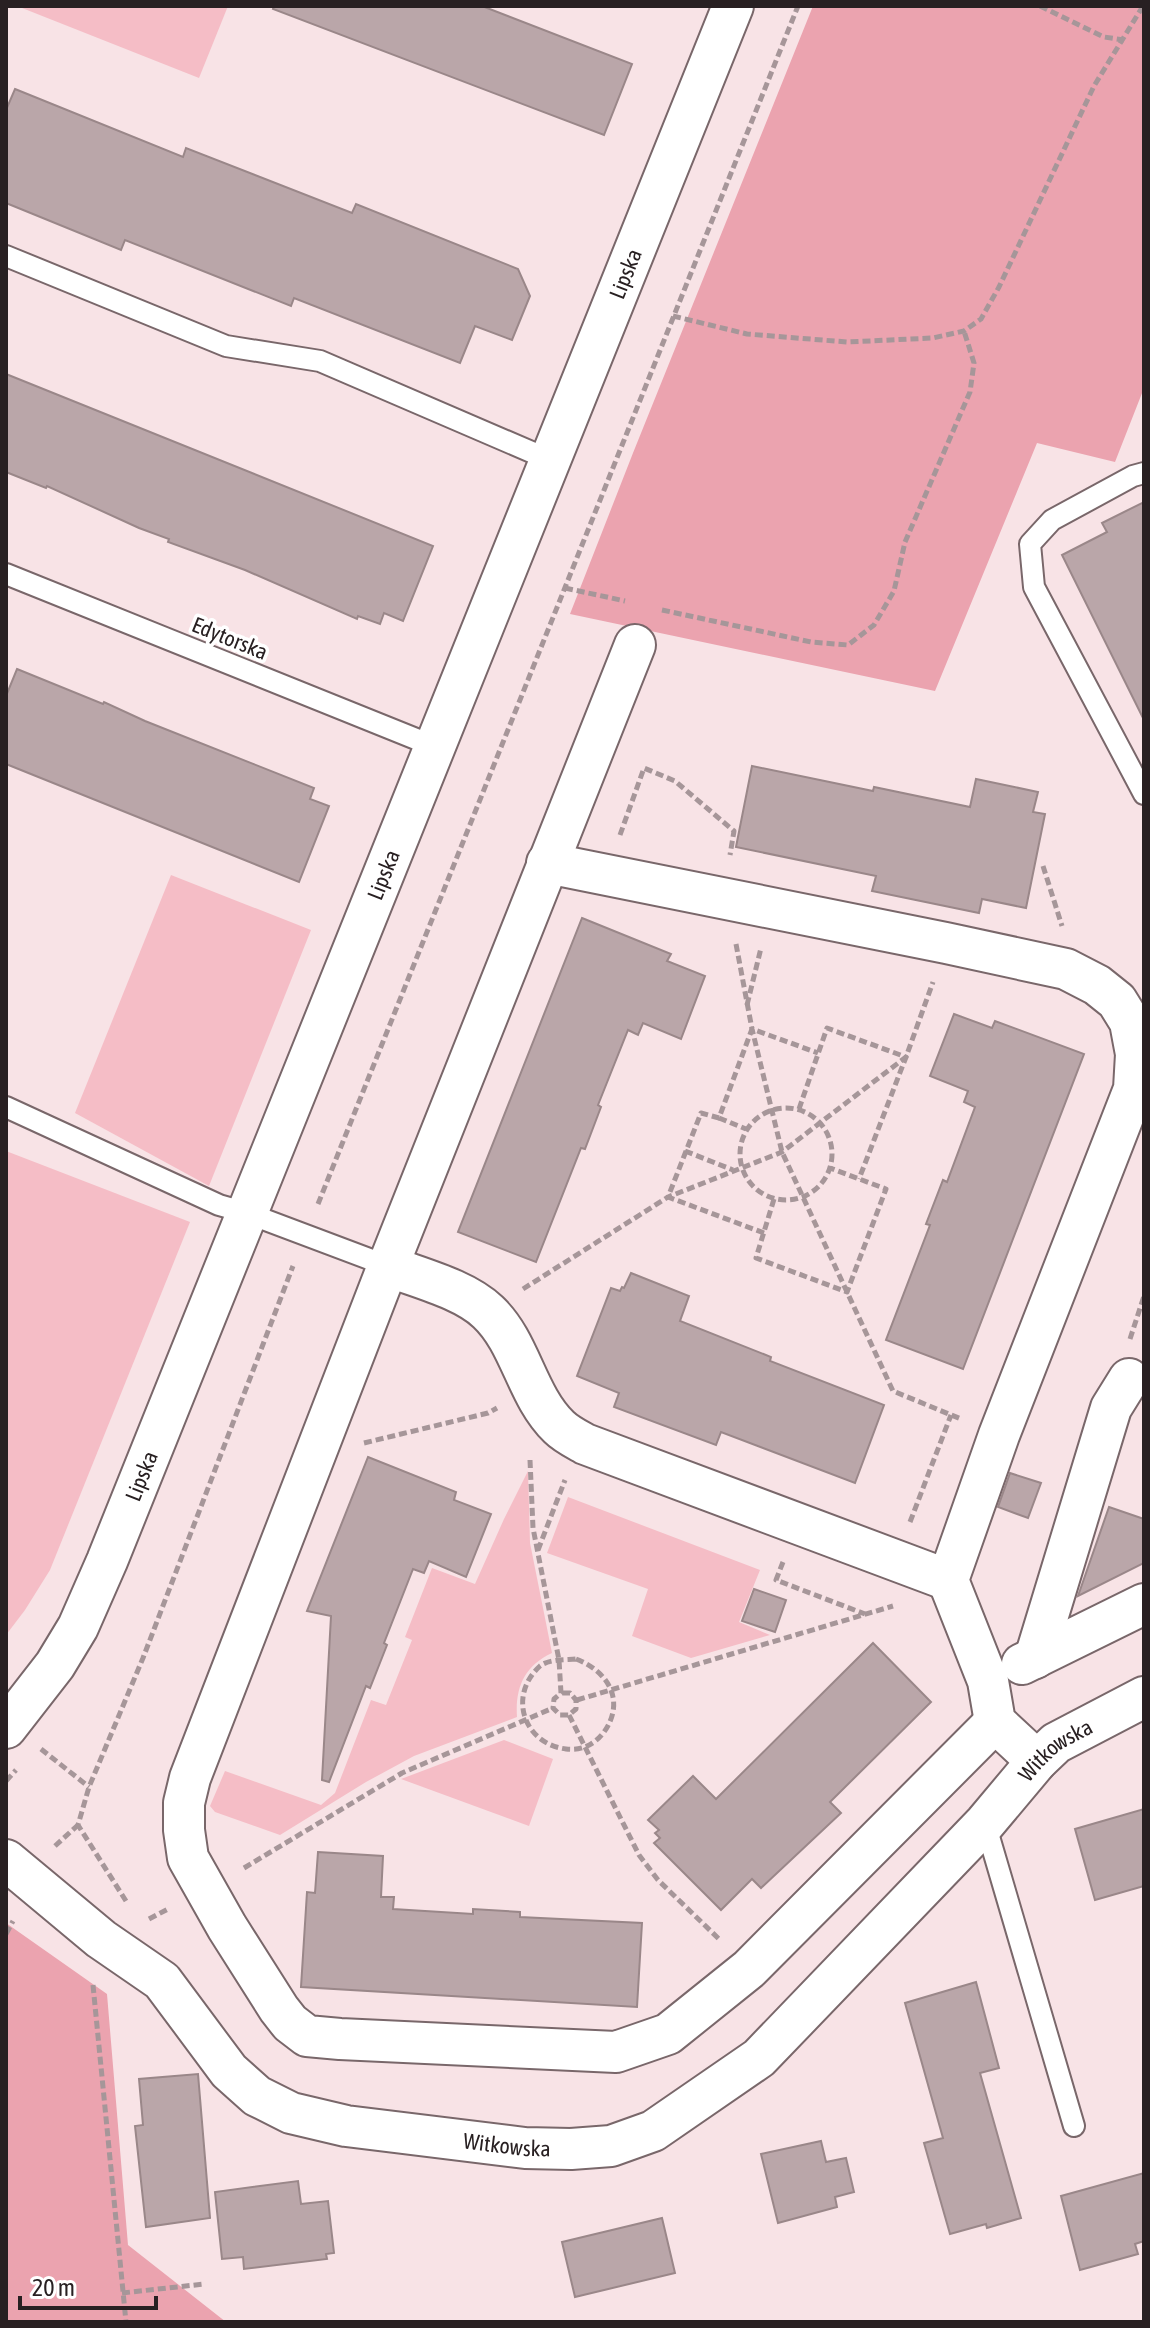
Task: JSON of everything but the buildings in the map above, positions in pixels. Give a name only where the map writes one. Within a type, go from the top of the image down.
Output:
[{"type":"street","name":"Lipska","points":[[6,1728],[55,1665],[78,1627],[142,1479],[733,6]]},
{"type":"street","points":[[635,645],[388,1266],[190,1778],[184,1803],[188,1858],[279,2009],[290,2023],[307,2036],[616,2052],[668,2034],[749,1969],[995,1722]]},
{"type":"street","points":[[547,863],[1066,969],[1097,985],[1117,1001],[1130,1022],[1136,1054],[1134,1089],[999,1435],[948,1580],[988,1681],[995,1722],[1037,1761]]},
{"type":"street","points":[[388,1266],[469,1298],[488,1311],[502,1327],[542,1406],[560,1428],[585,1444],[948,1580]]},
{"type":"street","points":[[1035,1658],[1111,1408],[1129,1379]]},
{"type":"street","points":[[988,1681],[1144,1604]]},
{"type":"street","name":"Witkowska","points":[[6,1860],[101,1939],[162,1981],[229,2071],[257,2096],[291,2113],[346,2126],[525,2148],[611,2146],[653,2131],[759,2058],[985,1823],[1056,1743],[1144,1697]]},
{"type":"lane","points":[[6,256],[226,346],[320,361],[550,460]]},
{"type":"lane","points":[[1144,473],[1052,520],[1030,544],[1034,587],[1144,794]]},
{"type":"lane","name":"Edytorska","points":[[6,574],[436,747]]},
{"type":"lane","points":[[6,1107],[219,1205],[388,1266]]},
{"type":"lane","points":[[985,1823],[1074,2126]]},
{"type":"path","points":[[317,1207],[798,6]]},
{"type":"path","points":[[1040,6],[1104,37],[1124,40]]},
{"type":"path","points":[[673,316],[747,334],[847,342],[933,338],[964,331],[981,319],[999,287],[1094,86],[1143,6]]},
{"type":"path","points":[[657,609],[811,642],[848,645],[874,625],[894,591],[905,542],[970,392],[974,363],[964,331]]},
{"type":"path","points":[[565,588],[626,602]]},
{"type":"path","points":[[615,849],[644,768],[675,781],[734,831],[729,860]]},
{"type":"path","points":[[734,937],[752,1029],[782,1152],[893,1391],[999,1435]]},
{"type":"path","points":[[747,1005],[762,945]]},
{"type":"path","points":[[859,1179],[939,968]]},
{"type":"path","points":[[799,1109],[827,1028],[906,1057]]},
{"type":"path","points":[[752,1029],[818,1053]]},
{"type":"path","points":[[719,1118],[752,1029]]},
{"type":"path","points":[[512,1296],[668,1197],[782,1152],[906,1057]]},
{"type":"path","points":[[685,1151],[738,1169],[751,1186],[767,1197],[786,1201],[803,1197],[819,1187],[830,1168],[833,1156],[831,1141],[813,1116],[799,1109],[772,1110],[760,1115],[746,1129],[739,1148],[738,1169]]},
{"type":"path","points":[[668,1197],[701,1113],[746,1129]]},
{"type":"path","points":[[830,1168],[886,1189],[847,1292]]},
{"type":"path","points":[[668,1197],[764,1233]]},
{"type":"path","points":[[774,1199],[756,1258],[847,1292]]},
{"type":"path","points":[[132,1910],[78,1825],[89,1787],[143,1658],[296,1257]]},
{"type":"path","points":[[355,1445],[488,1413],[500,1406]]},
{"type":"path","points":[[530,1459],[533,1528],[559,1660],[561,1693]]},
{"type":"path","points":[[538,1550],[570,1469]]},
{"type":"path","points":[[576,1700],[904,1603],[948,1580]]},
{"type":"path","points":[[576,1659],[590,1665],[603,1676],[611,1689],[611,1720],[594,1742],[584,1748],[550,1746],[535,1735],[525,1721],[523,1702],[527,1684],[541,1665],[559,1660],[576,1659]]},
{"type":"path","points":[[561,1693],[570,1693],[576,1700],[576,1709],[569,1715],[560,1715],[553,1708],[554,1699],[561,1693]]},
{"type":"path","points":[[206,1890],[402,1773],[553,1708]]},
{"type":"path","points":[[569,1715],[639,1855],[658,1880],[749,1969]]},
{"type":"path","points":[[47,1753],[89,1787]]},
{"type":"path","points":[[101,1939],[90,1959],[126,2322]]},
{"type":"path","points":[[122,2293],[204,2284]]},
{"type":"shaded area","points":[[17,6],[228,6],[199,78]]},
{"type":"shaded area","points":[[813,6],[1144,6],[1144,388],[1115,462],[1037,443],[935,691],[570,614]]},
{"type":"shaded area","points":[[171,875],[311,930],[209,1186],[75,1113]]},
{"type":"shaded area","points":[[6,1151],[190,1222],[50,1570],[6,1635]]},
{"type":"shaded area","points":[[528,1471],[530,1543],[552,1653],[534,1664],[523,1679],[517,1717],[414,1756],[280,1835],[215,1812],[210,1806],[225,1771],[321,1805],[335,1793],[371,1700],[386,1705],[412,1640],[405,1637],[432,1568],[475,1584]]},
{"type":"shaded area","points":[[568,1497],[760,1570],[739,1622],[770,1635],[691,1658],[632,1636],[648,1589],[547,1553]]},
{"type":"shaded area","points":[[504,1740],[553,1759],[529,1826],[401,1779]]},
{"type":"shaded area","points":[[6,1923],[107,1994],[128,2245],[226,2322],[6,2322]]}]
